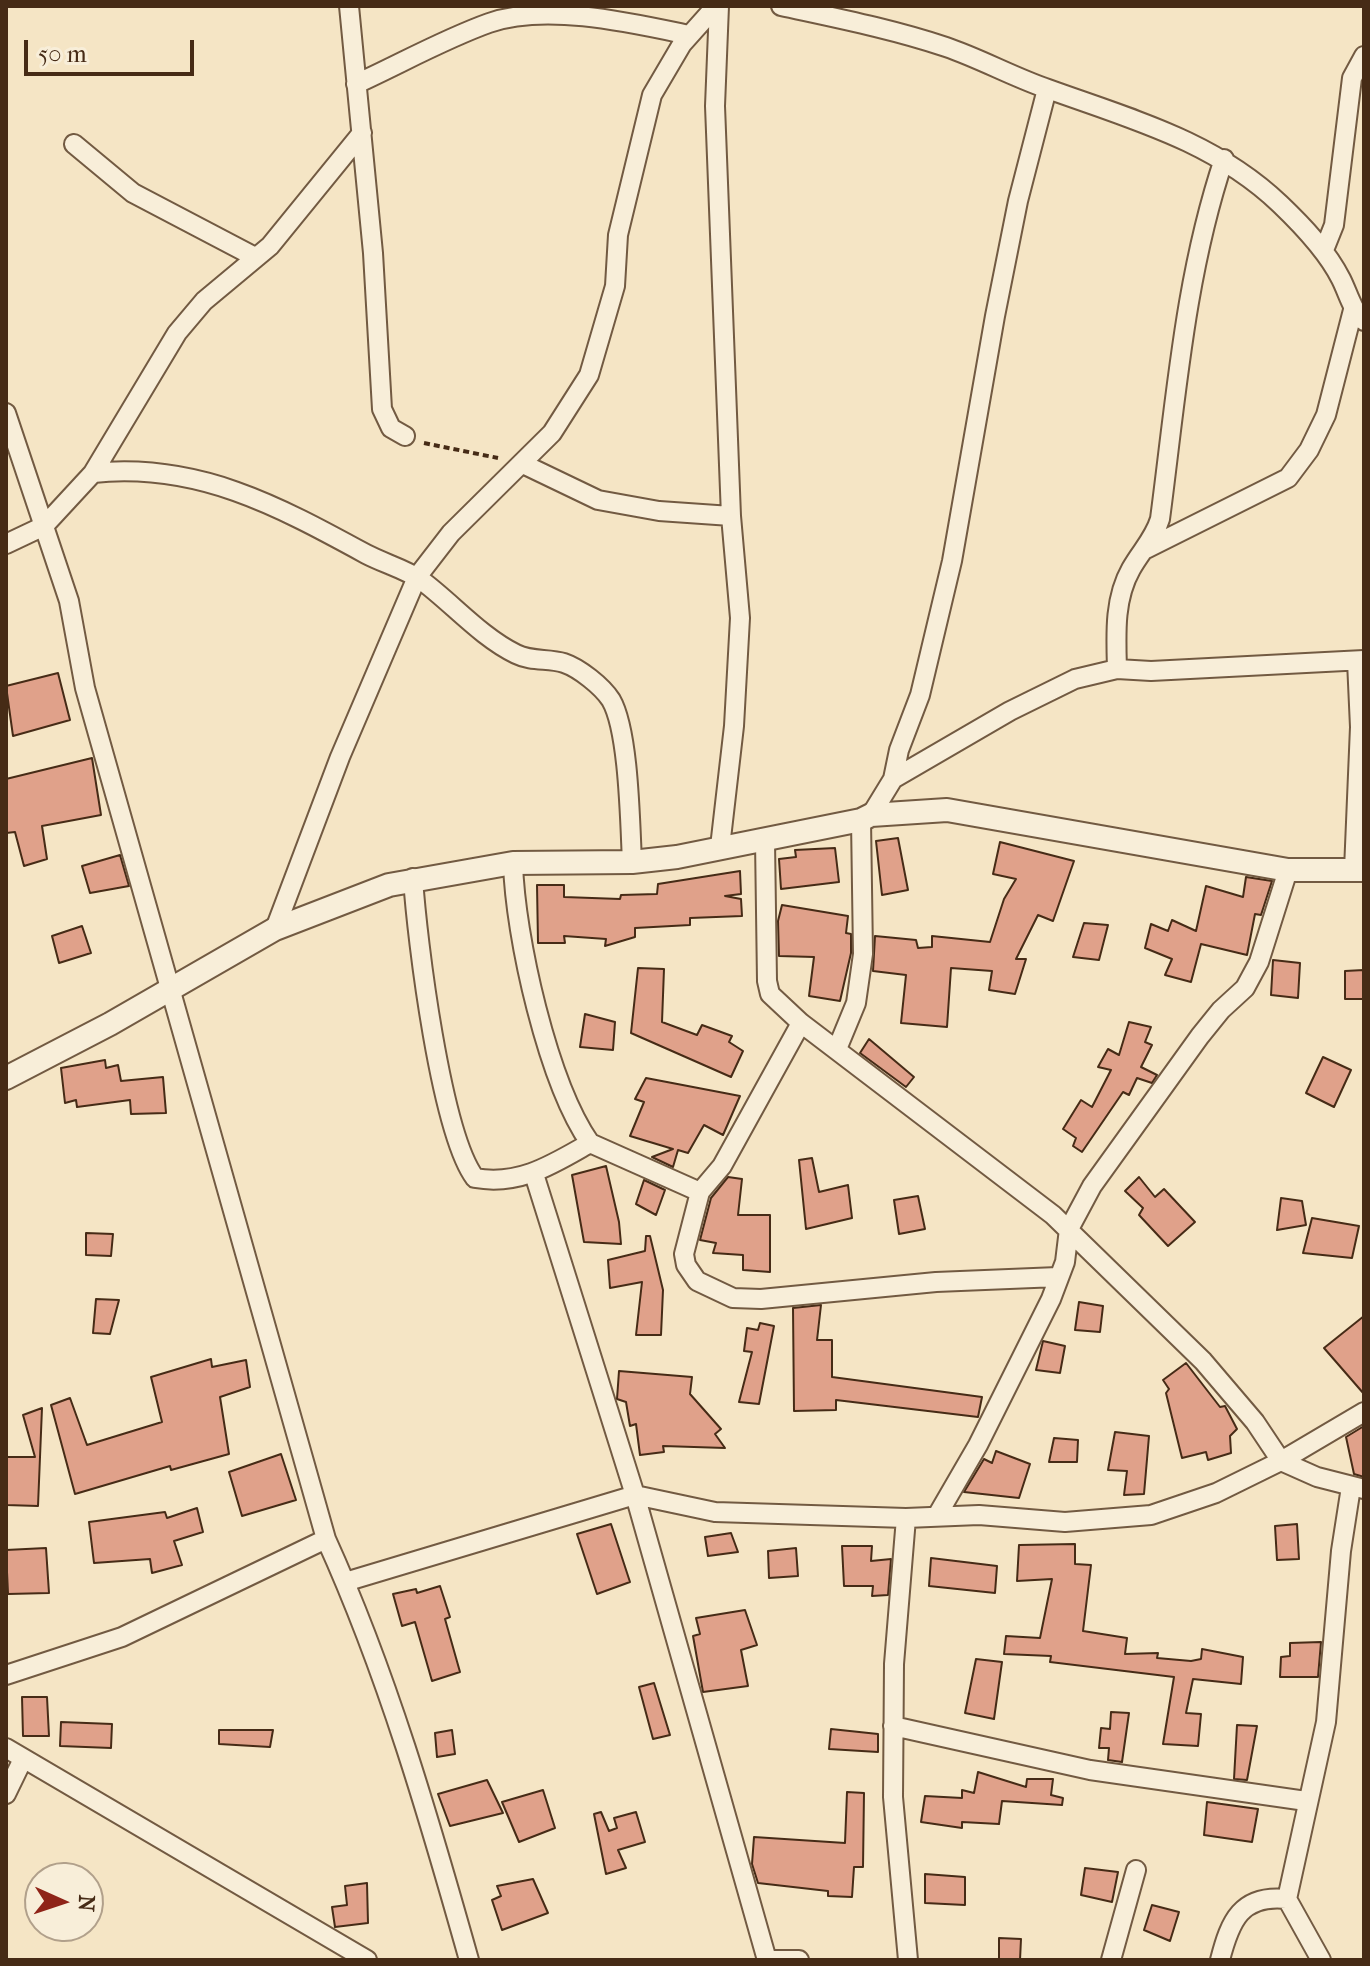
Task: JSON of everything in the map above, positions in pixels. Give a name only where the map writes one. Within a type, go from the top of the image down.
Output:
[{"type":"street","points":[[349,6],[379,329],[382,409],[391,428],[405,436]]},
{"type":"street","points":[[275,929],[340,757],[417,577],[451,533],[552,433],[589,375],[615,286],[618,235],[652,95],[689,35],[718,6]]},
{"type":"street","points":[[718,6],[715,106],[731,516],[740,618],[734,726],[720,847]]},
{"type":"street","points":[[781,6],[873,26],[948,48],[1047,89],[1191,141],[1224,159],[1280,204],[1324,250],[1358,316],[1326,415],[1309,450],[1288,478],[1146,549]]},
{"type":"street","points":[[356,84],[492,22],[534,11],[628,22],[689,35]]},
{"type":"street","points":[[1324,250],[1334,225],[1352,78],[1364,56]]},
{"type":"street","points":[[837,1049],[856,1003],[863,954],[866,818],[893,779],[899,750],[920,695],[949,575],[1018,201],[1047,89]]},
{"type":"street","points":[[6,544],[44,526],[93,473],[177,333],[204,301],[295,218],[362,133]]},
{"type":"street","points":[[74,144],[133,193],[255,257]]},
{"type":"street","points":[[1117,669],[1119,599],[1131,569],[1146,549],[1160,519],[1203,222],[1224,159]]},
{"type":"street","points":[[6,413],[14,464],[44,526],[69,601],[85,688],[326,1539],[345,1582],[395,1721],[469,1960]]},
{"type":"street","points":[[523,464],[598,500],[659,511],[731,516]]},
{"type":"street","points":[[93,473],[120,470],[172,473],[279,506],[386,564],[417,577],[516,654],[538,661],[563,663],[588,677],[611,700],[621,739],[632,862]]},
{"type":"street","points":[[6,1078],[275,929],[359,894],[413,878],[513,863],[632,862],[765,841],[866,818],[947,810],[1288,870],[1359,870],[1360,660],[1151,671],[1117,669],[1075,679],[953,742],[893,779]]},
{"type":"street","points":[[765,841],[767,981],[770,994],[801,1023],[1069,1229],[1203,1361],[1255,1422],[1281,1461],[1358,1488],[1341,1551],[1326,1722],[1306,1801],[1287,1899],[1321,1960]]},
{"type":"street","points":[[513,863],[514,902],[521,944],[544,1032],[569,1105],[590,1143],[700,1192]]},
{"type":"street","points":[[938,1514],[984,1432],[1051,1299],[1065,1262],[1069,1229],[1092,1186],[1200,1036],[1245,988],[1259,962],[1288,870]]},
{"type":"street","points":[[413,878],[416,925],[439,1057],[462,1152],[475,1178],[493,1181],[534,1174],[590,1143]]},
{"type":"street","points":[[801,1023],[722,1166],[700,1192],[684,1254],[686,1265],[697,1281],[733,1298],[761,1299],[936,1282],[1058,1277]]},
{"type":"street","points":[[534,1174],[635,1495],[769,1960],[799,1960]]},
{"type":"street","points":[[345,1582],[635,1495],[715,1512],[906,1518],[938,1514],[1065,1522],[1151,1515],[1216,1493],[1281,1461],[1364,1412]]},
{"type":"street","points":[[906,1518],[894,1664],[893,1797],[908,1960]]},
{"type":"street","points":[[6,1675],[122,1637],[326,1539]]},
{"type":"street","points":[[893,1726],[1090,1770],[1306,1801]]},
{"type":"street","points":[[6,1748],[367,1960]]},
{"type":"street","points":[[6,1794],[23,1759]]},
{"type":"street","points":[[1111,1960],[1136,1870]]},
{"type":"street","points":[[1220,1960],[1227,1931],[1246,1905],[1267,1897],[1287,1899]]},
{"type":"path","points":[[405,436],[523,464]]},
{"type":"building","points":[[58,673],[70,720],[13,736],[6,686]]},
{"type":"building","points":[[92,758],[101,815],[42,826],[47,859],[24,866],[15,832],[6,833],[6,779]]},
{"type":"building","points":[[898,838],[908,890],[882,895],[876,841]]},
{"type":"building","points":[[1000,842],[1074,861],[1053,921],[1038,915],[1016,959],[1026,959],[1015,994],[989,990],[992,971],[951,968],[947,1027],[901,1023],[906,975],[873,971],[875,936],[916,940],[918,948],[932,947],[932,936],[990,942],[1004,899],[1016,879],[993,874]]},
{"type":"building","points":[[835,848],[839,882],[781,889],[779,859],[796,857],[795,850]]},
{"type":"building","points":[[120,855],[129,886],[90,893],[82,866]]},
{"type":"building","points":[[740,871],[741,894],[725,896],[741,899],[742,916],[690,918],[690,925],[635,928],[635,937],[605,946],[606,939],[564,936],[565,943],[538,943],[537,885],[564,885],[564,897],[620,899],[621,895],[657,894],[658,884]]},
{"type":"building","points":[[1246,877],[1272,881],[1261,915],[1255,914],[1247,955],[1201,944],[1191,982],[1165,975],[1172,959],[1145,948],[1151,924],[1168,931],[1172,920],[1196,931],[1206,886],[1243,897]]},
{"type":"building","points":[[782,905],[848,916],[846,933],[851,934],[851,953],[840,1001],[809,996],[814,957],[779,956],[778,921]]},
{"type":"building","points":[[1084,923],[1108,925],[1099,960],[1073,957]]},
{"type":"building","points":[[82,926],[91,953],[59,963],[52,936]]},
{"type":"building","points":[[1273,960],[1300,963],[1298,998],[1271,995]]},
{"type":"building","points":[[638,968],[664,969],[662,1022],[697,1035],[702,1025],[732,1036],[729,1042],[743,1051],[731,1077],[631,1033]]},
{"type":"building","points":[[1364,970],[1364,999],[1345,999],[1345,971]]},
{"type":"building","points":[[585,1014],[615,1022],[613,1050],[580,1047]]},
{"type":"building","points":[[1129,1022],[1151,1027],[1145,1042],[1152,1045],[1141,1067],[1157,1075],[1152,1083],[1137,1078],[1129,1095],[1123,1092],[1082,1152],[1073,1146],[1076,1138],[1063,1129],[1081,1100],[1092,1107],[1111,1070],[1098,1067],[1108,1049],[1119,1055]]},
{"type":"building","points":[[869,1039],[914,1077],[906,1087],[860,1053]]},
{"type":"building","points":[[1323,1057],[1351,1070],[1334,1107],[1306,1093]]},
{"type":"building","points":[[105,1060],[106,1068],[118,1065],[121,1081],[163,1077],[166,1113],[131,1114],[130,1100],[77,1107],[76,1100],[65,1103],[61,1068]]},
{"type":"building","points":[[646,1078],[740,1096],[723,1135],[704,1125],[688,1153],[678,1150],[673,1167],[652,1157],[673,1149],[630,1136],[644,1102],[635,1099]]},
{"type":"building","points":[[812,1158],[819,1192],[848,1185],[852,1218],[806,1229],[799,1160]]},
{"type":"building","points":[[606,1166],[621,1244],[584,1242],[572,1175]]},
{"type":"building","points":[[728,1177],[742,1179],[738,1215],[770,1215],[770,1272],[743,1270],[743,1255],[713,1253],[716,1243],[700,1240],[711,1198]]},
{"type":"building","points":[[1139,1177],[1155,1197],[1164,1189],[1195,1222],[1168,1246],[1139,1215],[1143,1208],[1125,1191]]},
{"type":"building","points":[[644,1180],[665,1190],[656,1215],[636,1204]]},
{"type":"building","points":[[918,1196],[925,1229],[899,1234],[894,1200]]},
{"type":"building","points":[[1281,1198],[1302,1201],[1306,1225],[1277,1230]]},
{"type":"building","points":[[1312,1218],[1359,1226],[1352,1258],[1303,1253]]},
{"type":"building","points":[[86,1233],[113,1234],[111,1256],[86,1255]]},
{"type":"building","points":[[646,1236],[650,1236],[663,1290],[661,1335],[636,1335],[642,1282],[610,1288],[608,1260],[645,1251]]},
{"type":"building","points":[[96,1299],[119,1300],[110,1334],[93,1333]]},
{"type":"building","points":[[1079,1302],[1103,1306],[1100,1332],[1075,1330]]},
{"type":"building","points":[[821,1305],[817,1340],[832,1340],[832,1377],[982,1397],[978,1417],[836,1400],[836,1410],[794,1411],[793,1308]]},
{"type":"building","points":[[1364,1316],[1364,1394],[1324,1348]]},
{"type":"building","points":[[760,1323],[774,1326],[759,1404],[739,1402],[752,1352],[744,1351],[747,1328],[758,1330]]},
{"type":"building","points":[[1043,1341],[1065,1346],[1060,1373],[1036,1370]]},
{"type":"building","points":[[211,1359],[212,1367],[246,1360],[250,1387],[220,1397],[229,1454],[171,1470],[170,1466],[75,1494],[51,1405],[70,1398],[87,1445],[162,1422],[151,1377]]},
{"type":"building","points":[[1186,1363],[1220,1407],[1225,1406],[1237,1429],[1230,1436],[1231,1453],[1208,1460],[1206,1452],[1182,1458],[1166,1393],[1169,1389],[1163,1380]]},
{"type":"building","points":[[619,1371],[692,1377],[690,1394],[721,1429],[715,1434],[725,1448],[663,1446],[664,1452],[640,1455],[636,1424],[630,1426],[626,1402],[617,1399]]},
{"type":"building","points":[[42,1408],[38,1506],[6,1505],[6,1457],[35,1457],[23,1415]]},
{"type":"building","points":[[1364,1426],[1364,1477],[1354,1474],[1346,1437]]},
{"type":"building","points":[[1115,1432],[1149,1436],[1144,1494],[1124,1495],[1127,1471],[1108,1470]]},
{"type":"building","points":[[1054,1438],[1078,1440],[1077,1462],[1049,1462]]},
{"type":"building","points":[[996,1451],[1030,1464],[1019,1498],[964,1492],[984,1459],[992,1463]]},
{"type":"building","points":[[281,1454],[296,1500],[242,1516],[229,1472]]},
{"type":"building","points":[[197,1508],[203,1532],[174,1541],[182,1565],[152,1573],[150,1559],[94,1563],[89,1522],[165,1512],[167,1518]]},
{"type":"building","points":[[611,1524],[630,1582],[597,1594],[577,1534]]},
{"type":"building","points":[[1297,1524],[1299,1559],[1277,1560],[1275,1526]]},
{"type":"building","points":[[731,1533],[738,1552],[708,1556],[705,1537]]},
{"type":"building","points":[[1075,1544],[1075,1564],[1091,1565],[1083,1631],[1127,1638],[1125,1654],[1158,1653],[1157,1658],[1191,1661],[1201,1659],[1202,1649],[1243,1657],[1241,1684],[1193,1679],[1186,1713],[1201,1714],[1198,1746],[1163,1744],[1174,1677],[1050,1662],[1051,1656],[1004,1654],[1006,1636],[1040,1638],[1052,1579],[1017,1581],[1019,1545]]},
{"type":"building","points":[[842,1546],[872,1546],[871,1561],[891,1559],[888,1595],[872,1596],[873,1586],[844,1586]]},
{"type":"building","points":[[46,1548],[49,1593],[8,1594],[6,1550]]},
{"type":"building","points":[[796,1548],[798,1576],[769,1578],[768,1551]]},
{"type":"building","points":[[931,1558],[997,1566],[995,1593],[929,1586]]},
{"type":"building","points":[[440,1586],[450,1617],[445,1619],[460,1672],[432,1681],[415,1622],[402,1626],[393,1594],[416,1589],[417,1593]]},
{"type":"building","points":[[745,1610],[757,1645],[741,1650],[748,1686],[703,1692],[693,1636],[700,1634],[696,1618]]},
{"type":"building","points":[[1321,1642],[1318,1677],[1280,1677],[1281,1657],[1290,1656],[1290,1643]]},
{"type":"building","points":[[976,1659],[1002,1662],[994,1719],[965,1713]]},
{"type":"building","points":[[654,1683],[670,1735],[653,1739],[639,1687]]},
{"type":"building","points":[[22,1697],[47,1697],[49,1736],[23,1736]]},
{"type":"building","points":[[1111,1712],[1129,1713],[1122,1762],[1108,1760],[1109,1748],[1099,1748],[1101,1728],[1110,1729]]},
{"type":"building","points":[[61,1722],[112,1724],[111,1748],[60,1746]]},
{"type":"building","points":[[1237,1725],[1257,1726],[1247,1780],[1234,1779]]},
{"type":"building","points":[[831,1729],[878,1734],[878,1752],[829,1749]]},
{"type":"building","points":[[219,1730],[273,1730],[270,1747],[219,1744]]},
{"type":"building","points":[[452,1730],[455,1754],[437,1757],[435,1733]]},
{"type":"building","points":[[978,1772],[1026,1787],[1027,1779],[1053,1779],[1051,1795],[1063,1798],[1062,1805],[1002,1801],[999,1824],[962,1822],[962,1828],[921,1822],[925,1796],[962,1798],[962,1790],[974,1793]]},
{"type":"building","points":[[487,1780],[503,1813],[450,1826],[438,1794]]},
{"type":"building","points":[[543,1790],[555,1828],[519,1842],[502,1802]]},
{"type":"building","points":[[847,1792],[864,1793],[863,1867],[854,1867],[852,1897],[828,1896],[828,1891],[758,1883],[752,1864],[754,1837],[845,1843]]},
{"type":"building","points":[[1207,1802],[1258,1809],[1252,1842],[1204,1835]]},
{"type":"building","points":[[601,1812],[609,1831],[617,1828],[614,1818],[636,1812],[645,1842],[618,1850],[626,1868],[606,1874],[594,1814]]},
{"type":"building","points":[[1085,1868],[1118,1872],[1112,1902],[1081,1895]]},
{"type":"building","points":[[925,1874],[965,1877],[965,1905],[925,1903]]},
{"type":"building","points":[[533,1879],[548,1913],[502,1930],[492,1900],[501,1896],[497,1886]]},
{"type":"building","points":[[367,1883],[368,1923],[335,1927],[332,1907],[347,1905],[345,1886]]},
{"type":"building","points":[[1152,1905],[1179,1912],[1170,1941],[1144,1930]]},
{"type":"building","points":[[999,1938],[1021,1939],[1020,1960],[999,1960]]}]
